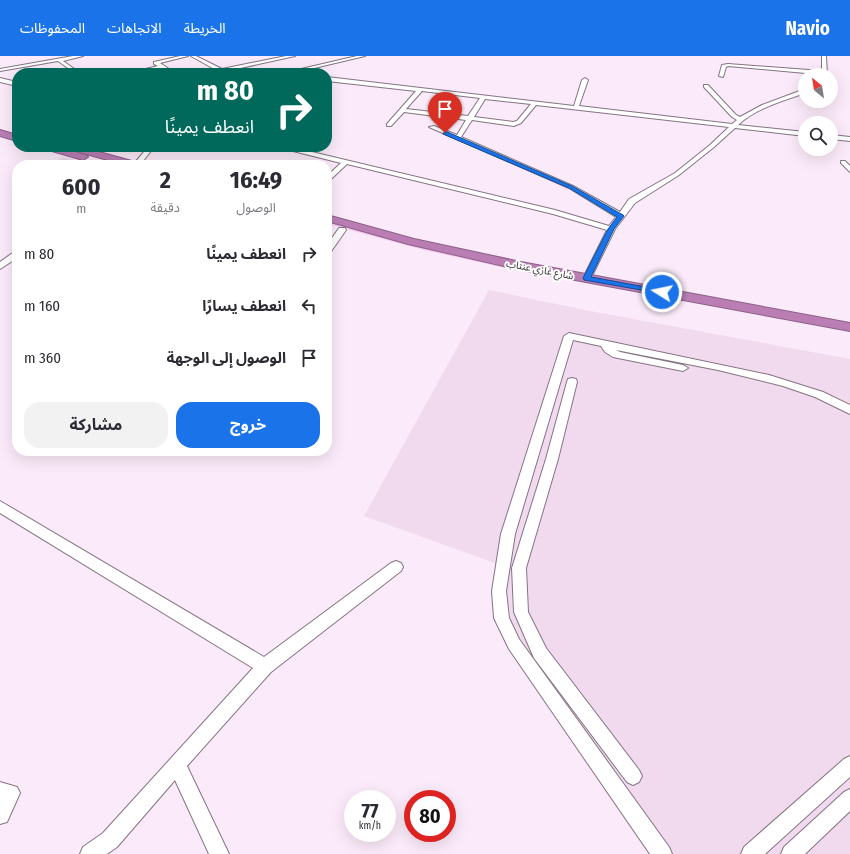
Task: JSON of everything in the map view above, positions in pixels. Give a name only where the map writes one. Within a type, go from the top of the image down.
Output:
[{"type":"highway","points":[[0,127],[12,131]]},
{"type":"highway","points":[[0,134],[12,137]]},
{"type":"highway","points":[[66,152],[94,160]]},
{"type":"highway","points":[[89,152],[118,160]]},
{"type":"highway","name":"شارع غازي عنتاب","points":[[332,219],[428,245],[521,266],[827,326],[850,326]]},
{"type":"highway","points":[[332,227],[405,248],[503,269],[827,326],[850,334]]},
{"type":"street","points":[[0,70],[81,56]]},
{"type":"street","points":[[163,67],[156,63],[186,56]]},
{"type":"street","points":[[193,56],[215,68]]},
{"type":"street","points":[[236,68],[293,56]]},
{"type":"street","points":[[311,68],[363,56]]},
{"type":"street","points":[[824,56],[825,68]]},
{"type":"street","points":[[280,59],[287,62]]},
{"type":"street","points":[[59,60],[71,68]]},
{"type":"street","points":[[721,76],[724,66],[728,65],[798,71]]},
{"type":"street","points":[[294,66],[298,68]]},
{"type":"street","points":[[158,68],[163,67]]},
{"type":"street","points":[[0,80],[12,83]]},
{"type":"street","points":[[332,80],[798,133]]},
{"type":"street","points":[[576,108],[585,80]]},
{"type":"street","points":[[706,86],[734,116],[740,119]]},
{"type":"street","points":[[389,125],[420,90]]},
{"type":"street","points":[[587,278],[611,229],[632,201],[677,174],[712,146],[740,119],[764,106],[798,94]]},
{"type":"street","points":[[458,138],[483,97]]},
{"type":"street","points":[[403,110],[517,124],[535,103]]},
{"type":"street","points":[[432,127],[571,187],[621,216]]},
{"type":"street","points":[[838,138],[850,139]]},
{"type":"street","points":[[140,160],[147,152]]},
{"type":"street","points":[[304,152],[555,212],[611,229]]},
{"type":"street","points":[[332,175],[345,162]]},
{"type":"street","points":[[843,162],[850,170]]},
{"type":"street","points":[[332,244],[342,230]]},
{"type":"street","points":[[0,266],[12,258]]},
{"type":"street","points":[[662,854],[514,644],[502,618],[499,591],[508,534],[569,336],[793,384],[824,396],[850,410]]},
{"type":"street","points":[[604,344],[609,350],[617,355],[765,384],[798,393],[835,410],[850,419]]},
{"type":"street","points":[[572,382],[552,459],[519,568],[521,612],[540,653],[633,776]]},
{"type":"street","points":[[0,506],[265,666]]},
{"type":"street","points":[[90,854],[110,840],[265,666],[396,567]]},
{"type":"street","points":[[549,694],[563,683]]},
{"type":"street","points":[[177,764],[219,854]]},
{"type":"street","points":[[751,854],[850,765]]},
{"type":"street","points":[[0,791],[11,793],[0,815]]},
{"type":"street","points":[[791,854],[850,798]]},
{"type":"shaded area","points":[[63,157],[74,160],[58,160]]},
{"type":"shaded area","points":[[332,223],[431,250],[810,323],[506,268],[427,251],[332,225]]},
{"type":"shaded area","points":[[489,290],[590,311],[850,359],[850,854],[666,854],[514,644],[503,566],[364,516]]},
{"type":"route","points":[[445,133],[571,187],[621,216],[611,229],[587,278],[662,292]]}]
